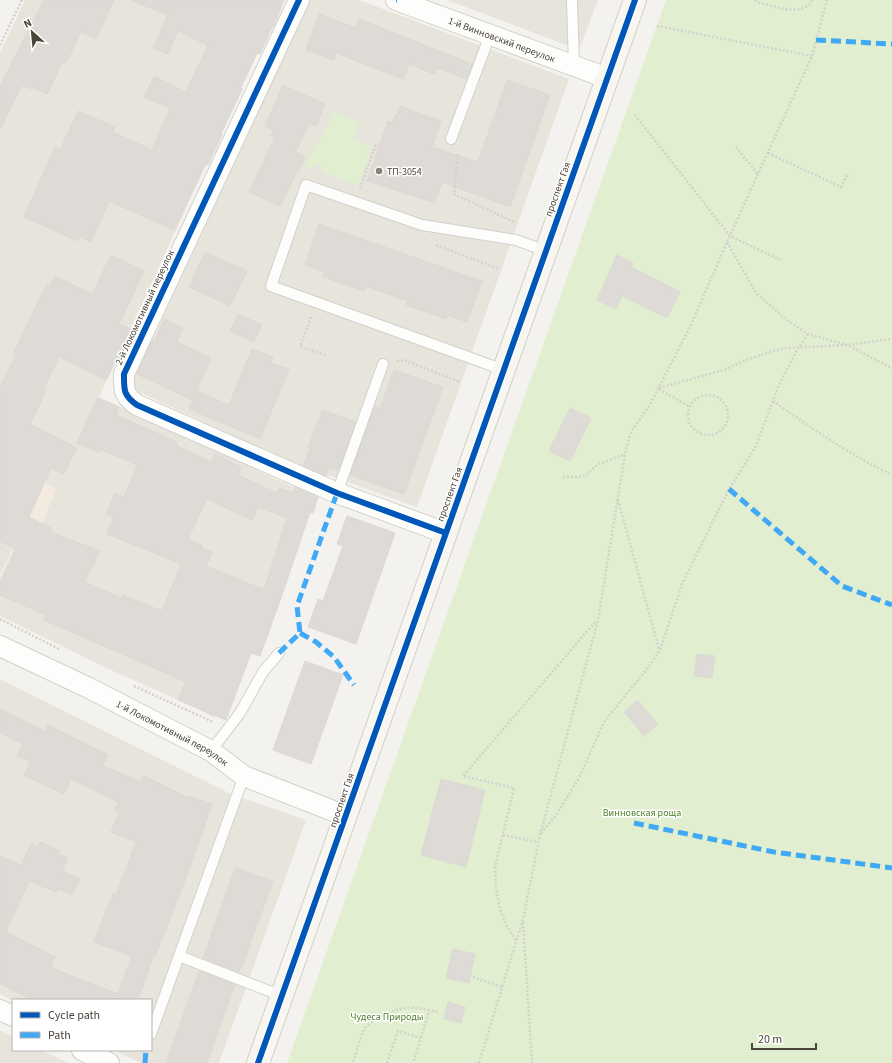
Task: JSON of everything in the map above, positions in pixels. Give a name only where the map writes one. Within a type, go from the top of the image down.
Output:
[{"type":"main road","name":"проспект Гая","points":[[258,1063],[635,0]]},
{"type":"street","name":"2-й Локомотивный переулок","points":[[299,0],[124,374],[124,389],[128,399],[137,405],[337,493],[446,533]]},
{"type":"street","name":"1-й Винновский переулок","points":[[396,0],[607,78]]},
{"type":"street","name":"1-й Локомотивный переулок","points":[[0,646],[90,688],[211,751],[244,776],[346,816]]},
{"type":"street","points":[[0,1010],[12,1016]]},
{"type":"street","points":[[84,1051],[109,1063]]},
{"type":"lane","points":[[572,0],[574,66]]},
{"type":"lane","points":[[450,139],[490,35]]},
{"type":"lane","points":[[504,370],[271,286],[306,185],[422,226],[516,240],[546,251]]},
{"type":"lane","points":[[337,493],[383,364]]},
{"type":"lane","points":[[211,751],[240,713],[263,672],[279,653]]},
{"type":"lane","points":[[152,1031],[244,776]]},
{"type":"lane","points":[[179,956],[282,996]]},
{"type":"path","points":[[0,45],[22,0]]},
{"type":"path","points":[[755,0],[793,10],[800,10],[806,7],[812,0]]},
{"type":"path","points":[[479,1063],[523,919],[538,842],[598,620],[625,454],[631,434],[644,415],[690,327],[812,56],[827,0]]},
{"type":"path","points":[[657,26],[812,56]]},
{"type":"path","points":[[635,115],[730,236],[780,260]]},
{"type":"path","points":[[450,139],[458,153],[454,194],[518,224]]},
{"type":"path","points":[[355,202],[376,144]]},
{"type":"path","points":[[736,147],[758,174]]},
{"type":"path","points":[[768,153],[841,187],[848,174]]},
{"type":"path","points":[[727,242],[756,293],[787,320],[808,334],[847,345],[892,368]]},
{"type":"path","points":[[434,244],[499,269]]},
{"type":"path","points":[[316,302],[300,346],[327,356]]},
{"type":"path","points":[[540,835],[556,815],[579,778],[604,722],[651,664],[660,650],[682,584],[729,489],[756,446],[779,384],[798,348],[808,334]]},
{"type":"path","points":[[658,388],[724,370],[746,360],[773,351],[847,345],[892,339]]},
{"type":"path","points":[[383,364],[392,361],[404,360],[460,382]]},
{"type":"path","points":[[658,388],[690,407]]},
{"type":"path","points":[[705,395],[717,397],[723,401],[728,413],[725,426],[708,435],[696,430],[689,420],[688,413],[690,407],[693,401],[705,395]]},
{"type":"path","points":[[773,401],[821,435],[865,462],[892,475]]},
{"type":"path","points":[[563,477],[581,477],[602,462],[625,454]]},
{"type":"path","points":[[618,498],[660,650]]},
{"type":"path","points":[[516,940],[504,920],[500,909],[496,888],[496,867],[514,788],[463,776],[598,620]]},
{"type":"path","points":[[503,835],[538,842]]},
{"type":"path","points":[[523,919],[532,1063]]},
{"type":"path","points":[[473,977],[502,986]]},
{"type":"path","points":[[357,1063],[353,1062],[364,1033],[372,1022],[385,1015],[406,1008],[438,1012]]},
{"type":"path","points":[[413,1063],[429,1011]]},
{"type":"path","points":[[387,1063],[398,1031],[421,1038]]},
{"type":"shaded area","points":[[25,0],[282,0],[99,397],[297,489],[263,588],[215,718],[194,707],[113,671],[0,616],[0,578],[7,563],[20,569],[0,461],[0,53]]},
{"type":"shaded area","points":[[310,0],[359,0],[569,79],[417,507],[294,463],[139,392],[134,387],[135,378]]},
{"type":"shaded area","points":[[447,0],[598,0],[579,50]]},
{"type":"shaded area","points":[[317,324],[337,332],[331,349],[311,342]]},
{"type":"shaded area","points":[[0,461],[56,489],[41,526],[20,569],[7,563],[0,578]]},
{"type":"shaded area","points":[[0,543],[12,549],[0,575]]},
{"type":"shaded area","points":[[0,679],[231,794],[306,820],[219,1063],[141,1063],[116,1051],[152,1051],[152,999],[12,999],[12,1000],[0,994]]},
{"type":"shaded area","points":[[0,1030],[12,1036],[12,1051],[43,1051],[68,1063],[0,1063]]},
{"type":"green space","name":"Винновская роща","points":[[666,0],[892,0],[892,1063],[287,1063]]},
{"type":"green space","points":[[335,112],[360,122],[352,140],[372,147],[359,186],[321,172],[323,166],[315,164],[313,169],[304,166]]},
{"type":"building","points":[[44,0],[114,0],[96,39],[81,32],[66,63],[63,61],[47,94],[32,87],[31,89],[22,85],[0,130],[0,86]]},
{"type":"building","points":[[132,0],[284,0],[274,26],[260,54],[257,53],[240,88],[242,89],[208,165],[205,164],[174,230],[109,201],[91,242],[80,237],[78,241],[24,217],[55,147],[60,150],[78,111],[115,127],[113,132],[152,150],[170,108],[144,97],[154,76],[186,92],[208,45],[178,31],[168,54],[153,48],[168,15]]},
{"type":"building","points":[[319,14],[356,28],[359,19],[472,64],[467,79],[437,68],[434,74],[409,64],[403,79],[336,53],[334,60],[306,50]]},
{"type":"building","points":[[507,80],[550,95],[510,207],[442,182],[435,203],[367,181],[388,121],[392,123],[395,115],[397,116],[400,106],[441,121],[432,147],[478,162]]},
{"type":"building","points":[[283,85],[325,104],[316,126],[309,123],[296,152],[305,157],[280,206],[249,192],[275,137],[271,136],[273,130],[265,126]]},
{"type":"building","points":[[319,224],[482,281],[467,322],[447,315],[446,319],[406,305],[408,301],[365,286],[364,291],[323,277],[325,272],[305,265]]},
{"type":"building","points":[[205,252],[247,271],[230,306],[189,287]]},
{"type":"building","points":[[111,255],[144,271],[119,324],[132,330],[116,364],[114,364],[106,380],[59,357],[43,390],[46,391],[30,424],[77,448],[64,474],[51,468],[29,517],[51,528],[50,532],[100,551],[85,582],[121,598],[123,595],[162,611],[181,564],[107,534],[113,517],[106,514],[115,493],[124,497],[137,465],[100,449],[99,452],[77,443],[97,398],[119,407],[116,415],[177,442],[176,445],[211,462],[215,454],[241,467],[238,475],[277,493],[279,488],[293,493],[295,487],[318,497],[313,513],[310,512],[260,656],[251,653],[226,720],[178,700],[186,682],[44,620],[46,615],[0,595],[0,583],[15,549],[0,542],[0,387],[16,355],[13,354],[47,284],[50,286],[55,276],[92,294]],"holes":[[[207,499],[252,520],[258,507],[287,518],[264,588],[262,589],[206,566],[212,552],[201,548],[202,545],[188,539]]]},
{"type":"building","points":[[617,255],[633,263],[631,267],[680,292],[667,318],[622,296],[616,309],[597,300]]},
{"type":"building","points":[[238,314],[262,325],[254,342],[230,331]]},
{"type":"building","points":[[164,319],[183,328],[177,342],[211,358],[192,400],[137,374],[152,340],[155,341]]},
{"type":"building","points":[[252,349],[273,357],[271,363],[289,369],[260,439],[189,409],[197,391],[229,405]]},
{"type":"building","points":[[394,370],[443,387],[404,494],[350,475],[375,407],[380,409]]},
{"type":"building","points":[[570,408],[591,418],[570,461],[549,451]]},
{"type":"building","points":[[322,410],[356,422],[338,471],[329,468],[326,476],[303,466]]},
{"type":"building","points":[[347,516],[395,533],[356,644],[308,627],[318,599],[323,601],[343,546],[337,544]]},
{"type":"building","points":[[697,654],[715,656],[712,678],[694,676]]},
{"type":"building","points":[[305,661],[343,675],[311,764],[273,750]]},
{"type":"building","points":[[637,700],[658,724],[644,736],[624,712]]},
{"type":"building","points":[[0,709],[45,731],[48,725],[108,755],[103,766],[141,782],[144,776],[189,798],[189,796],[212,804],[192,862],[156,955],[154,954],[138,999],[31,999],[0,984],[0,856],[21,865],[31,844],[38,847],[40,842],[60,851],[59,854],[68,858],[62,871],[80,879],[72,895],[58,889],[56,892],[29,881],[6,932],[55,957],[51,966],[53,967],[52,968],[118,994],[132,956],[94,942],[113,893],[116,895],[136,842],[111,832],[119,813],[114,810],[118,802],[71,779],[64,794],[24,775],[30,761],[17,756],[23,744],[0,733]]},
{"type":"building","points":[[441,779],[485,790],[466,867],[421,855]]},
{"type":"building","points":[[235,868],[273,881],[239,972],[203,958]]},
{"type":"building","points":[[453,949],[475,954],[469,983],[446,978]]},
{"type":"building","points":[[199,971],[235,985],[207,1063],[166,1063]]},
{"type":"building","points":[[448,1002],[465,1007],[461,1023],[444,1019]]},
{"type":"marked path","points":[[816,40],[892,44]]},
{"type":"marked path","points":[[729,489],[842,586],[892,605]]},
{"type":"marked path","points":[[279,653],[300,633],[297,606],[337,493]]},
{"type":"marked path","points":[[300,633],[316,642],[334,657],[354,685]]},
{"type":"marked path","points":[[634,823],[774,852],[892,868]]},
{"type":"marked path","points":[[145,1063],[146,1051]]},
{"type":"cycle path","points":[[299,0],[124,374],[125,392],[137,405],[337,493],[446,533]]},
{"type":"cycle path","points":[[258,1063],[635,0]]},
{"type":"place","name":"ТП-3054","points":[[379,171]]},
{"type":"park label","name":"Чудеса Природы","points":[[387,1016]]}]
